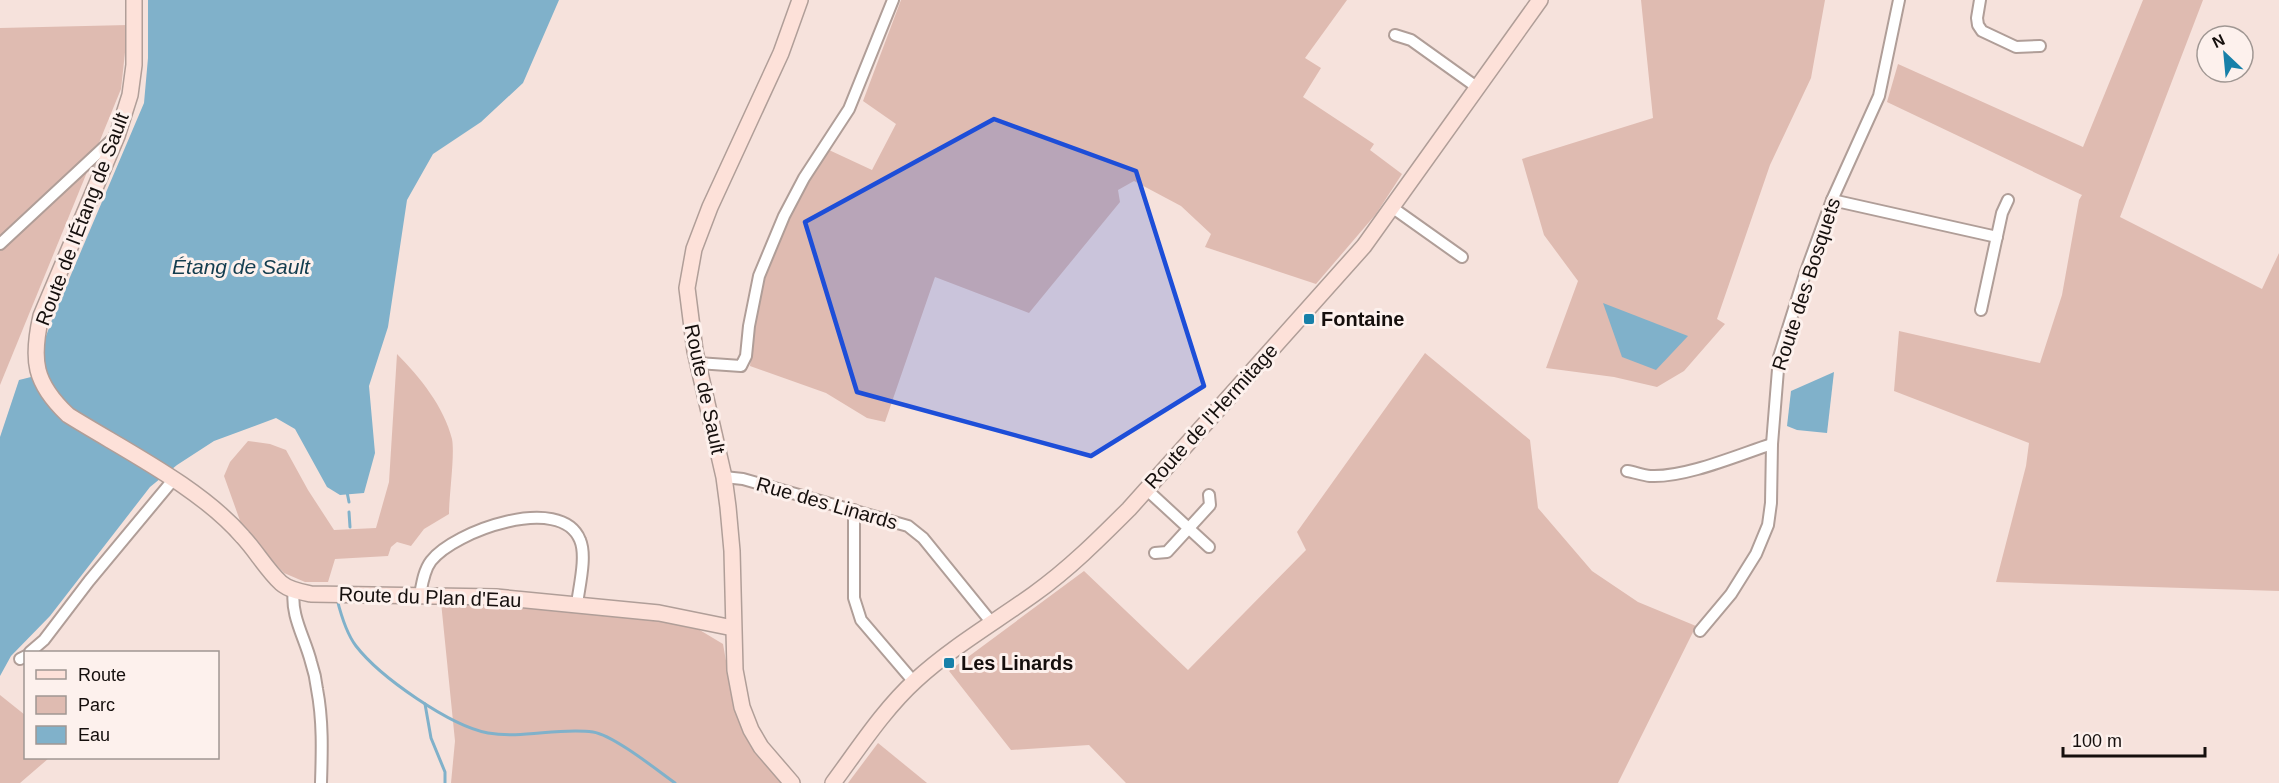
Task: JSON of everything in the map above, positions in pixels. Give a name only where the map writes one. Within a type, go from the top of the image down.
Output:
[{"type":"street","name":"Route de l'Étang de Sault","points":[[134,0],[134,65],[130,95],[117,136],[41,316],[35,356],[44,387],[53,401],[68,415],[172,479]]},
{"type":"street","name":"Route de Sault","points":[[792,783],[761,747],[751,730],[742,706],[735,669],[732,551],[724,477],[698,363],[688,310],[687,288],[694,249],[710,207],[781,53],[800,0]]},
{"type":"street","points":[[698,363],[741,366],[746,356],[749,326],[759,276],[804,178],[849,109],[893,0]]},
{"type":"street","name":"Route de l'Hermitage","points":[[833,783],[892,706],[914,682],[936,662],[1036,593],[1090,548],[1146,489],[1364,246],[1540,0]]},
{"type":"street","name":"Route des Bosquets","points":[[1700,631],[1731,594],[1763,539],[1771,503],[1772,444],[1779,357],[1805,274],[1832,200],[1879,96],[1899,0]]},
{"type":"street","points":[[1980,0],[1977,18],[1982,31],[2016,47],[2040,46]]},
{"type":"street","points":[[1395,35],[1411,39],[1478,88]]},
{"type":"street","points":[[0,244],[117,136]]},
{"type":"street","points":[[1832,200],[1996,237]]},
{"type":"street","points":[[1981,310],[1996,237],[2008,200]]},
{"type":"street","points":[[1393,208],[1462,257]]},
{"type":"street","points":[[1627,471],[1650,476],[1701,468],[1772,444]]},
{"type":"street","name":"Rue des Linards","points":[[724,477],[743,479],[908,526],[916,531],[992,623]]},
{"type":"street","points":[[31,651],[44,640],[172,479],[231,524],[282,583],[294,590],[292,601],[295,614],[318,692],[323,741],[321,783]]},
{"type":"street","points":[[1146,489],[1209,547]]},
{"type":"street","points":[[1155,553],[1167,552],[1210,505],[1209,495]]},
{"type":"street","points":[[854,510],[856,609],[861,620],[914,682]]},
{"type":"street","points":[[420,595],[425,573],[431,560],[454,542],[488,528],[525,518],[550,518],[570,525],[581,541],[582,561],[577,604]]},
{"type":"street","name":"Route du Plan d'Eau","points":[[294,590],[311,594],[496,597],[577,604],[659,613],[733,628]]},
{"type":"highlighted area","points":[[994,119],[1136,171],[1204,386],[1091,456],[857,392],[805,222]]},
{"type":"green space","points":[[901,0],[1347,0],[1305,58],[1321,68],[1303,97],[1374,144],[1370,150],[1402,174],[1376,214],[1316,284],[1205,247],[1211,234],[1181,206],[1134,181],[1118,190],[1120,202],[1029,313],[935,277],[885,422],[867,418],[826,393],[750,366],[760,273],[790,212],[829,150],[872,170],[896,124],[863,101]]},
{"type":"green space","points":[[1641,0],[1825,0],[1811,78],[1770,165],[1717,319],[1725,324],[1684,371],[1657,387],[1614,377],[1546,368],[1578,281],[1544,235],[1522,159],[1653,118]]},
{"type":"green space","points":[[2143,0],[2203,0],[2120,217],[2262,289],[2279,253],[2279,591],[1996,582],[2026,466],[2029,443],[1894,391],[1899,331],[2040,363],[2062,295],[2079,200],[2082,195],[1887,102],[1898,64],[2083,147]]},
{"type":"green space","points":[[128,25],[121,89],[0,385],[0,28]]},
{"type":"green space","points":[[1425,353],[1530,440],[1538,508],[1592,571],[1638,602],[1696,626],[1618,783],[1126,783],[1089,745],[1011,750],[949,671],[1084,571],[1188,670],[1306,550],[1297,532]]},
{"type":"green space","points":[[397,354],[430,393],[443,415],[452,439],[449,514],[424,529],[411,546],[397,542],[391,547],[388,556],[335,559],[328,582],[305,582],[284,573],[243,529],[224,476],[230,462],[248,441],[270,444],[286,450],[334,530],[376,528],[389,482]]},
{"type":"green space","points":[[441,602],[683,620],[723,644],[731,689],[746,738],[782,783],[451,783],[455,741]]},
{"type":"green space","points":[[0,695],[24,714],[24,759],[48,759],[20,783],[0,783]]},
{"type":"green space","points":[[878,743],[927,783],[848,783]]},
{"type":"water","name":"Étang de Sault","points":[[148,0],[559,0],[523,83],[481,122],[433,154],[407,200],[388,327],[369,386],[375,453],[364,493],[340,495],[327,487],[295,429],[276,418],[214,441],[177,465],[150,487],[50,616],[11,656],[0,676],[0,437],[19,380],[31,377],[53,317],[144,103],[148,58]]},
{"type":"water","points":[[1603,303],[1688,336],[1656,370],[1622,357]]},
{"type":"water","points":[[1834,372],[1827,433],[1797,430],[1787,426],[1791,391]]},
{"type":"waterway","points":[[347,492],[349,502]]},
{"type":"waterway","points":[[349,512],[350,527]]},
{"type":"waterway","points":[[337,599],[347,630],[356,646],[381,672],[436,711],[472,729],[488,733],[514,735],[567,731],[593,732],[612,739],[675,783]]},
{"type":"waterway","points":[[425,704],[431,738],[445,772],[445,783]]},
{"type":"place","name":"Fontaine","points":[[1309,319]]},
{"type":"place","name":"Les Linards","points":[[949,663]]}]
